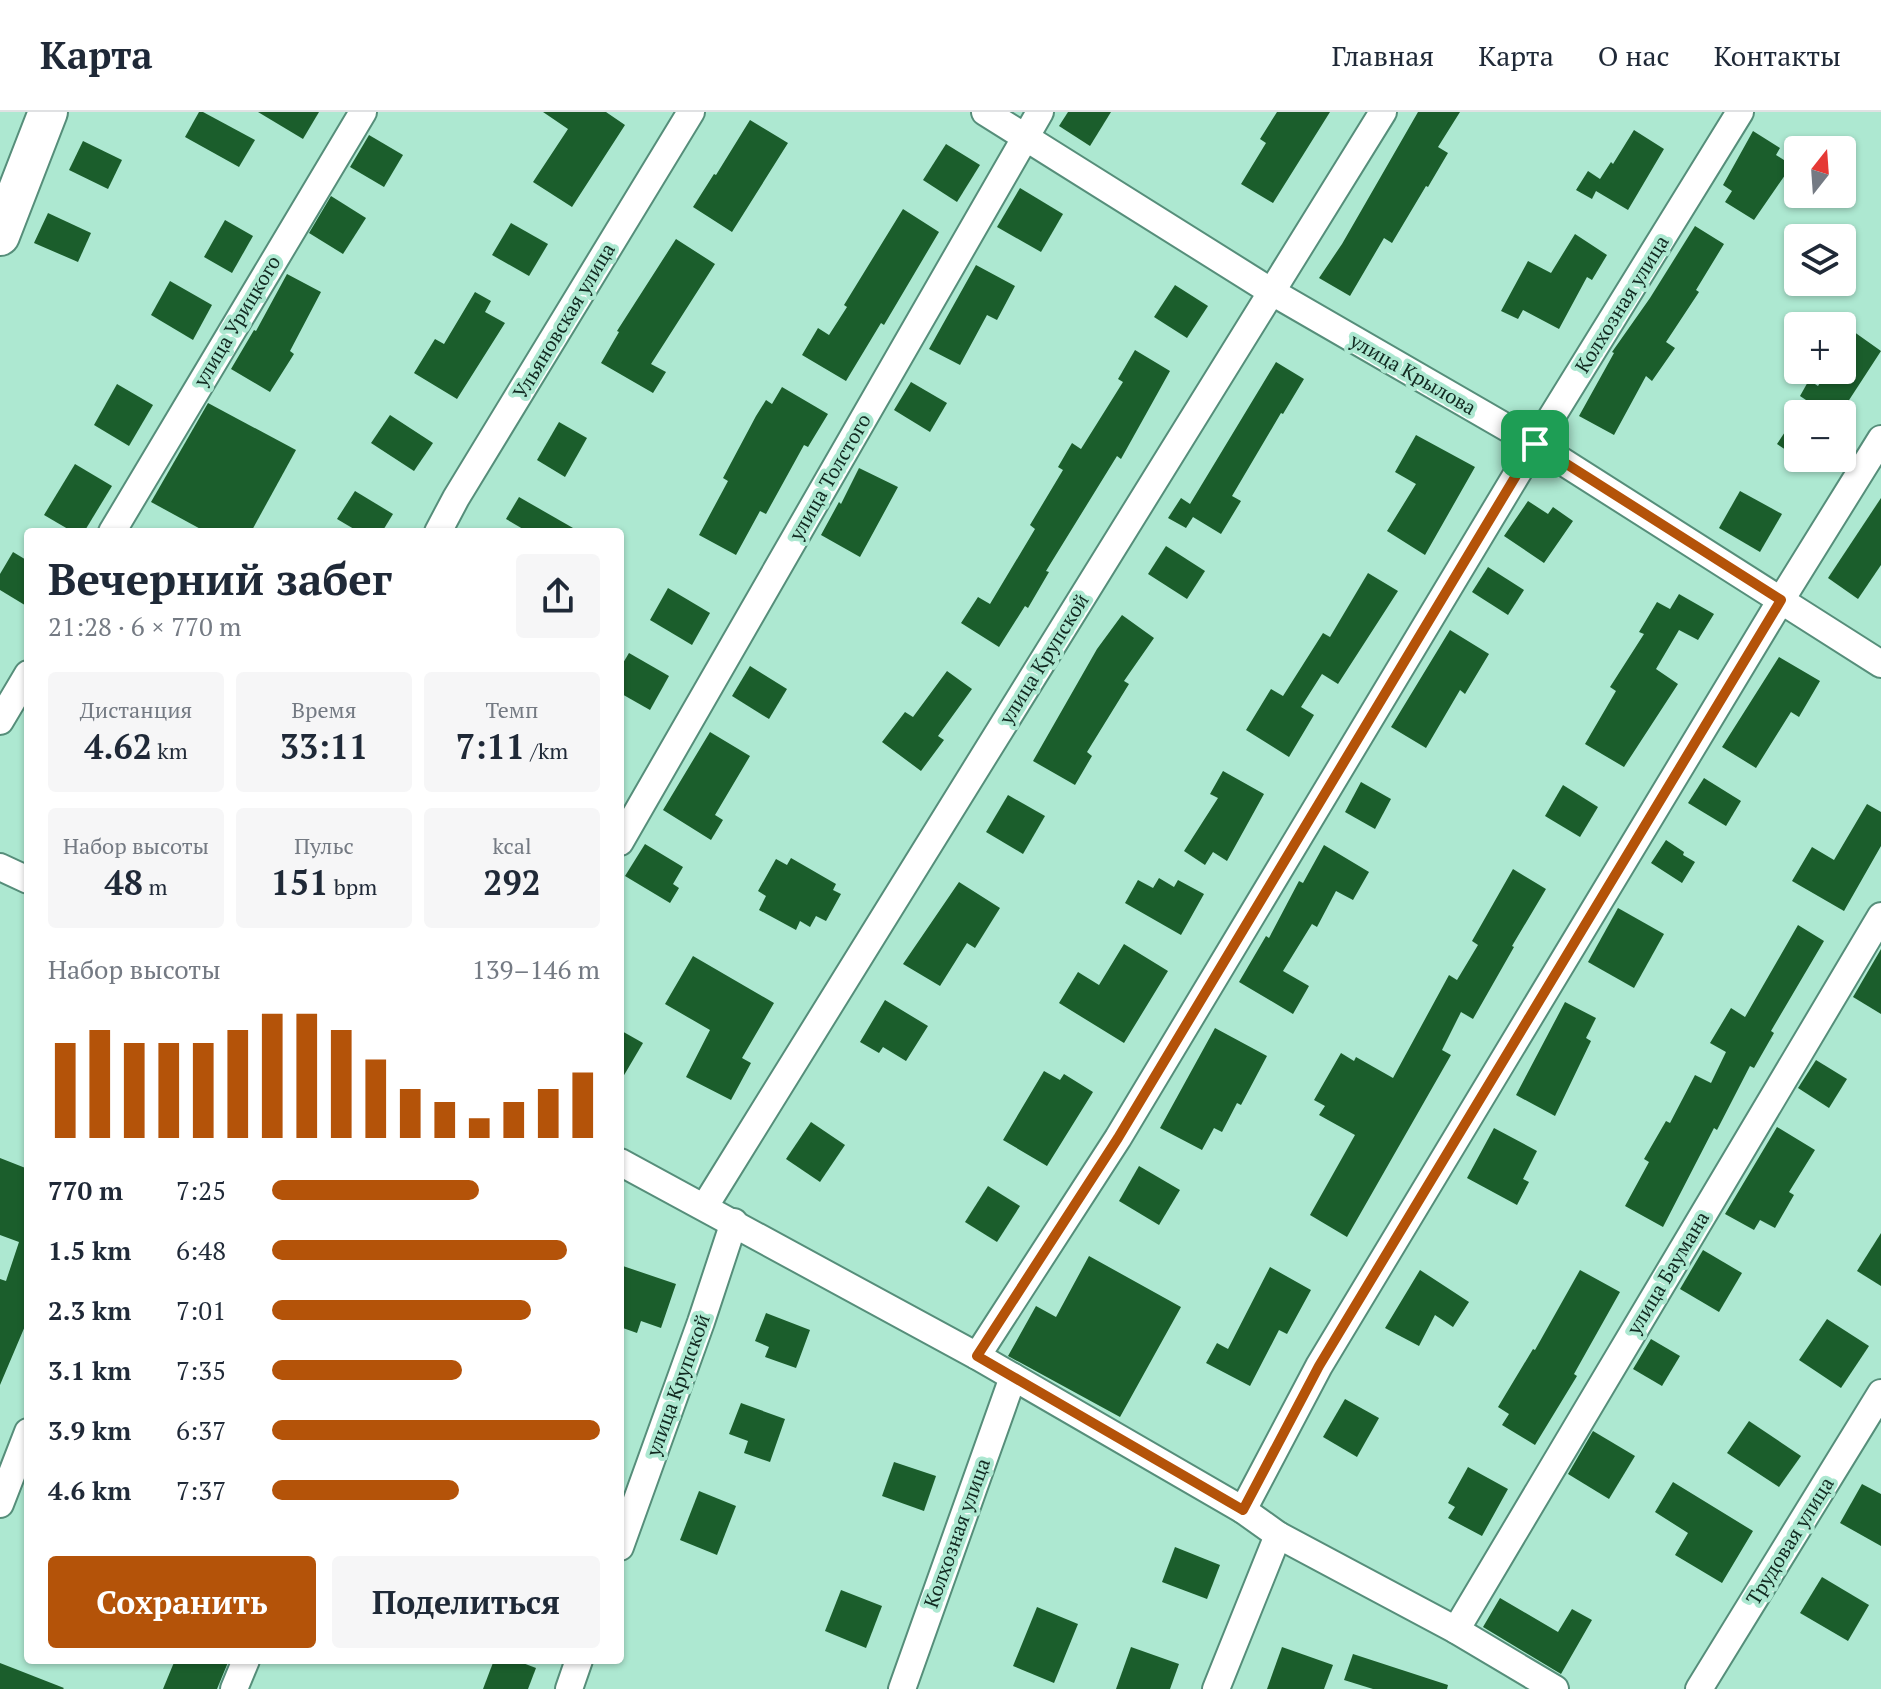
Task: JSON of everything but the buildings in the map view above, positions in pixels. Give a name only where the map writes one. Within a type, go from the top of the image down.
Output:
[{"type":"street","points":[[0,236],[48,112]]},
{"type":"street","name":"улица Урицкого","points":[[114,528],[363,112]]},
{"type":"street","name":"Ульяновская улица","points":[[440,528],[691,112]]},
{"type":"street","name":"улица Крылова","points":[[985,112],[1272,292],[1535,444],[1881,664]]},
{"type":"street","name":"улица Толстого","points":[[624,835],[1040,112]]},
{"type":"street","name":"улица Крупской","points":[[705,1206],[1383,112]]},
{"type":"street","name":"Колхозная улица","points":[[977,1356],[1118,1138],[1535,444],[1740,112]]},
{"type":"street","points":[[1243,1510],[1319,1366],[1881,439]]},
{"type":"street","points":[[0,721],[24,681]]},
{"type":"street","points":[[0,867],[24,878]]},
{"type":"street","name":"улица Баумана","points":[[1456,1630],[1881,916]]},
{"type":"street","points":[[624,1164],[977,1356],[1243,1510],[1278,1535],[1456,1630],[1555,1689]]},
{"type":"street","name":"улица Крупской","points":[[624,1536],[734,1222]]},
{"type":"street","name":"Колхозная улица","points":[[902,1689],[1013,1377]]},
{"type":"street","name":"Трудовая улица","points":[[1699,1689],[1881,1393]]},
{"type":"street","points":[[0,1504],[24,1442]]},
{"type":"street","points":[[1216,1689],[1278,1535]]},
{"type":"street","points":[[234,1689],[244,1664]]},
{"type":"street","points":[[569,1689],[578,1664]]},
{"type":"route","points":[[1535,444],[1781,600],[1319,1366],[1243,1510],[977,1356],[1118,1138],[1535,444]]}]
